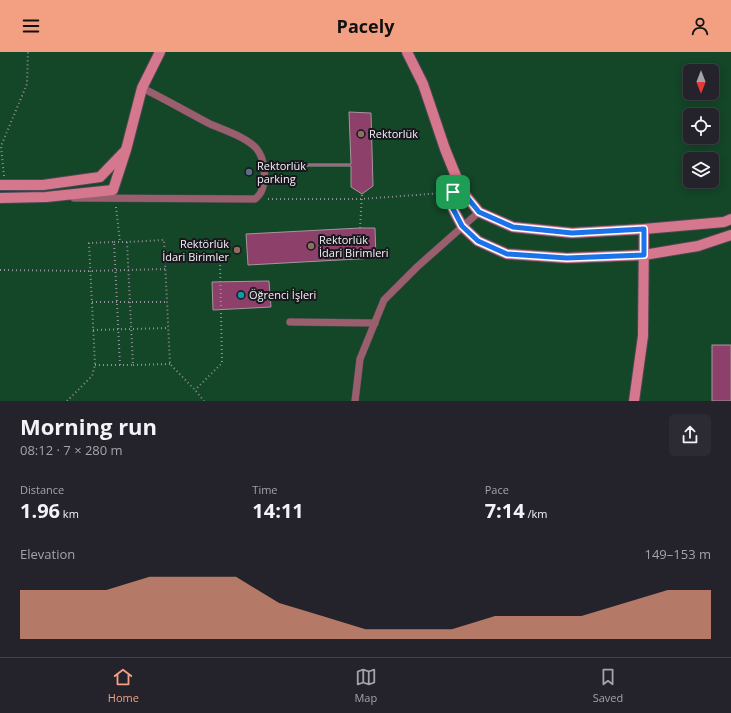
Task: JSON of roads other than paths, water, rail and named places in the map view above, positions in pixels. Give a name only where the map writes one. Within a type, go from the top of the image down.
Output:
[{"type":"street","points":[[0,198],[46,197],[113,190],[126,150],[142,88],[160,52]]},
{"type":"street","points":[[407,52],[423,84],[445,150],[462,191],[479,212],[513,227],[572,233],[644,229],[724,222],[731,219]]},
{"type":"street","points":[[2,185],[43,184],[100,177],[126,150]]},
{"type":"street","points":[[455,174],[451,205],[462,226],[478,241],[507,254],[567,258],[644,255],[698,246],[731,235]]},
{"type":"street","points":[[634,401],[643,336],[644,229]]},
{"type":"lane","points":[[46,197],[116,199],[255,199],[261,193],[264,170],[262,156],[256,148],[240,137],[209,123],[142,88]]},
{"type":"lane","points":[[354,401],[360,359],[384,300],[417,267],[479,212]]},
{"type":"lane","points":[[290,322],[375,323]]},
{"type":"place","name":"Rektorlük","points":[[361,134]]},
{"type":"place","name":"Rektorlük parking","points":[[249,172]]},
{"type":"place","name":"Rektorlük İdari Birimleri","points":[[311,246]]},
{"type":"place","name":"Rektörlük İdari Birimler","points":[[237,250]]},
{"type":"place","name":"Öğrenci İşleri","points":[[241,295]]}]
